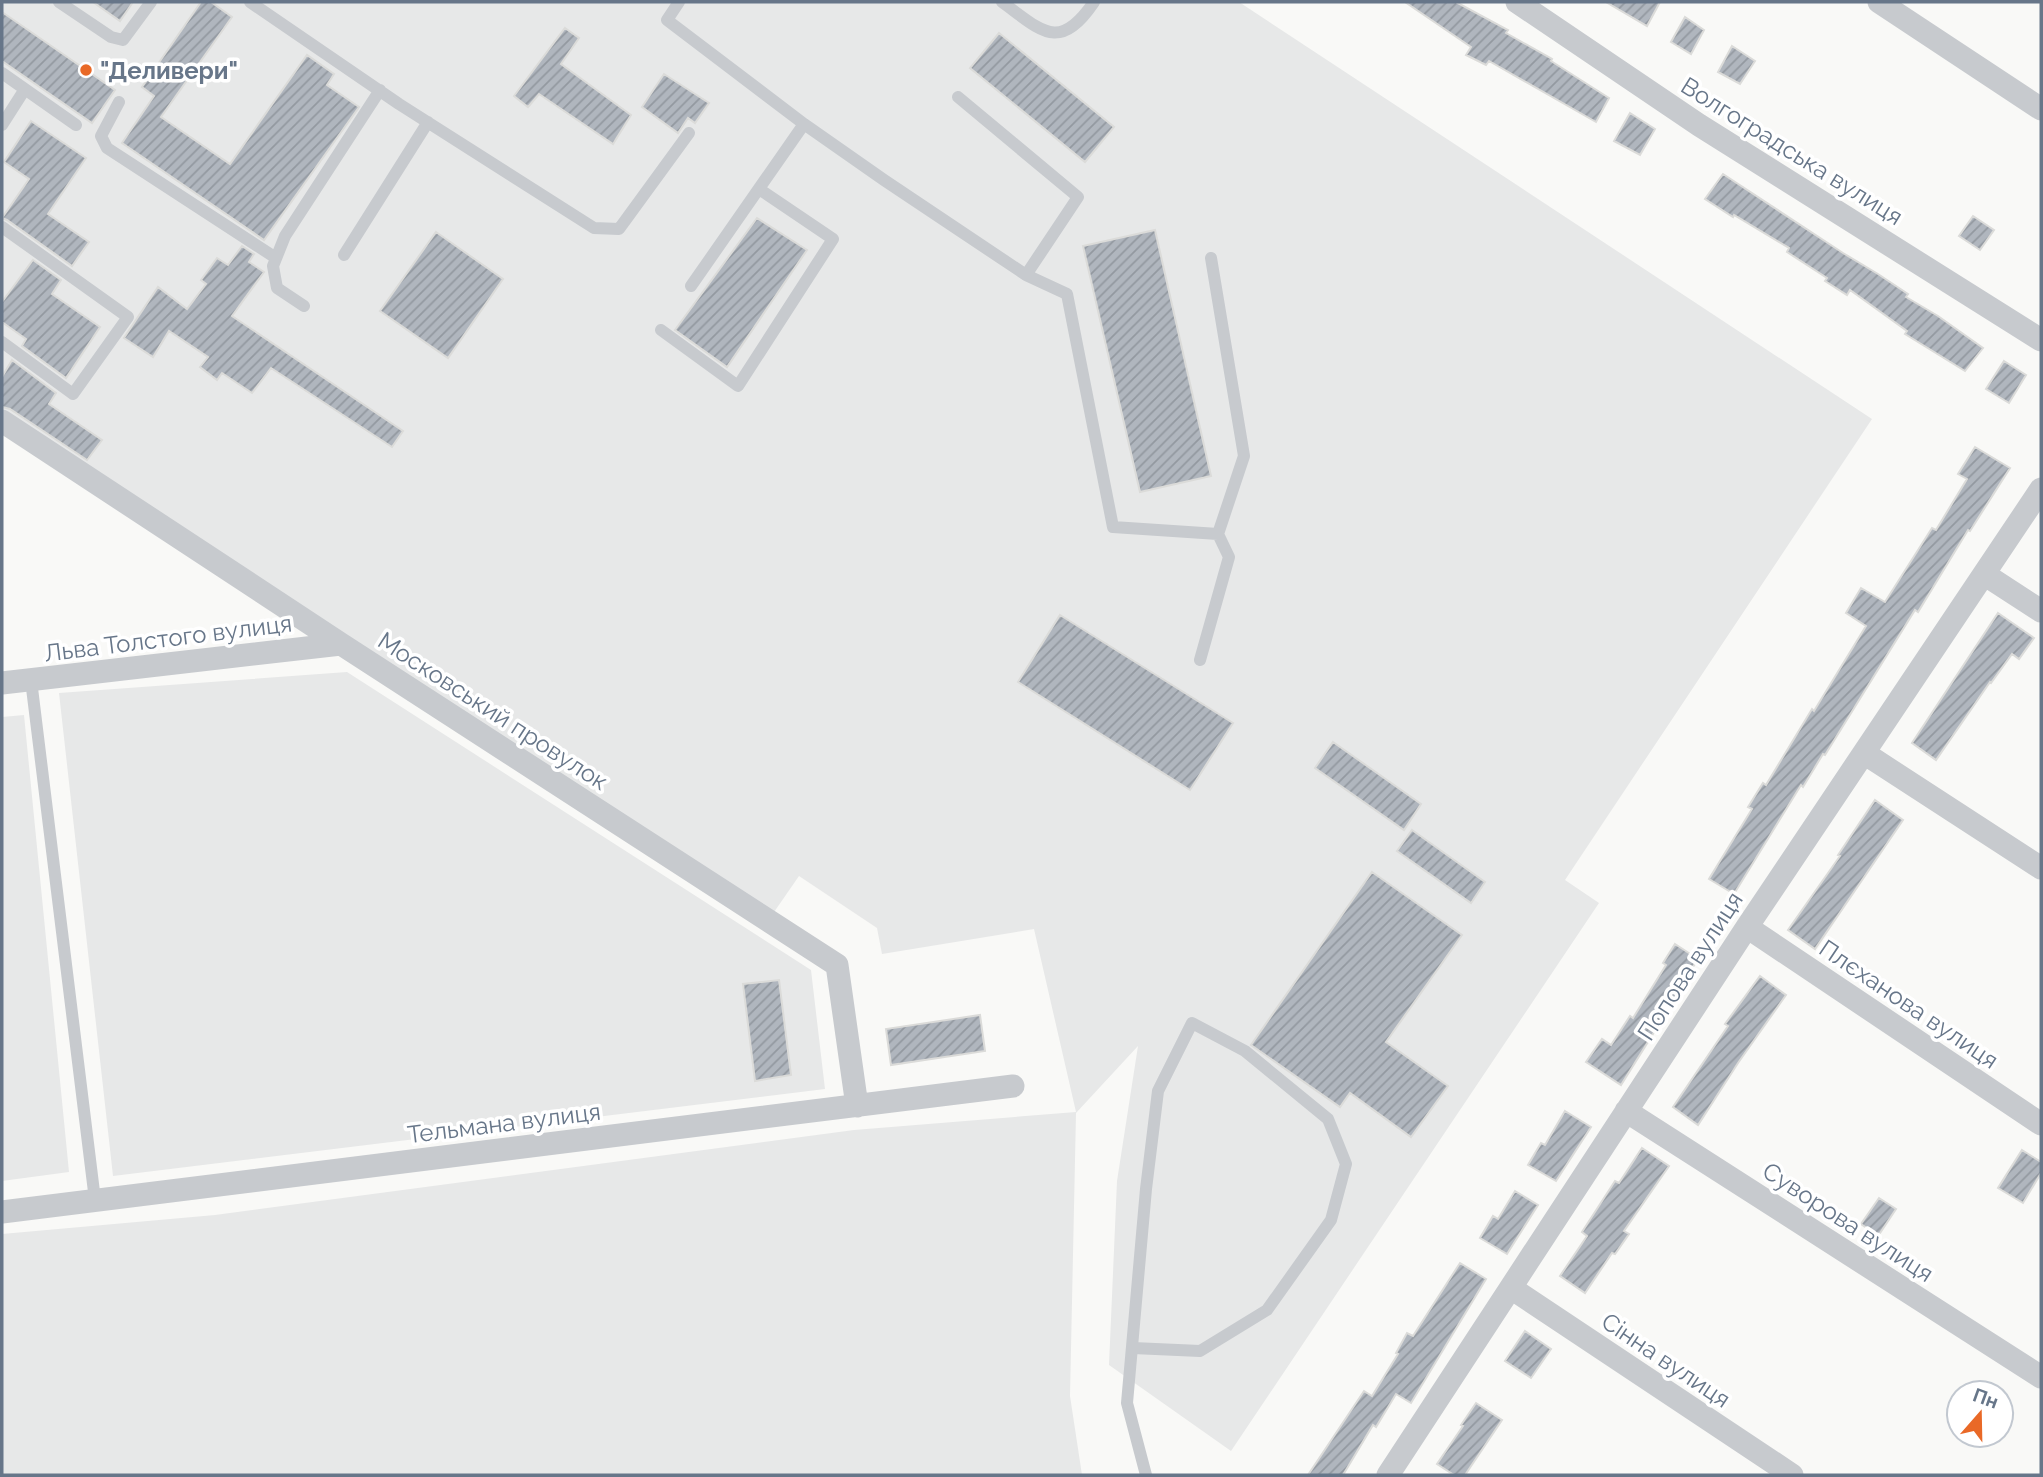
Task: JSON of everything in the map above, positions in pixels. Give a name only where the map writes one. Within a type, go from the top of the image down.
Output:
[{"type":"street","name":"Волгоградська вулиця","points":[[1517,2],[1699,125],[2041,340]]},
{"type":"street","points":[[1878,2],[2041,109]]},
{"type":"street","name":"Московський провулок","points":[[2,421],[838,965],[857,1105]]},
{"type":"street","name":"Попова вулиця","points":[[1394,1473],[1626,1111],[2041,489]]},
{"type":"street","points":[[1984,575],[2041,611]]},
{"type":"street","name":"Льва Толстого вулиця","points":[[2,683],[341,644]]},
{"type":"street","points":[[1864,753],[2041,868]]},
{"type":"street","name":"Плєханова вулиця","points":[[1747,928],[2041,1124]]},
{"type":"street","name":"Тельмана вулиця","points":[[2,1212],[1013,1086]]},
{"type":"street","name":"Суворова вулиця","points":[[1626,1111],[2041,1377]]},
{"type":"street","name":"Сінна вулиця","points":[[1511,1289],[1792,1475]]},
{"type":"lane","points":[[60,2],[111,37],[123,40],[151,2]]},
{"type":"lane","points":[[250,2],[428,122],[594,228],[619,229],[690,133]]},
{"type":"lane","points":[[679,2],[667,20],[804,124],[1026,275],[1067,294],[1113,527],[1219,534]]},
{"type":"lane","points":[[1002,2],[1042,32],[1064,32],[1082,19],[1094,2]]},
{"type":"lane","points":[[2,73],[76,125]]},
{"type":"lane","points":[[2,125],[25,89]]},
{"type":"lane","points":[[304,306],[277,288],[273,266],[285,236],[380,90]]},
{"type":"lane","points":[[958,97],[1078,197],[1026,275]]},
{"type":"lane","points":[[119,102],[101,136],[107,148],[276,258]]},
{"type":"lane","points":[[344,255],[428,122]]},
{"type":"lane","points":[[691,286],[804,124]]},
{"type":"lane","points":[[661,330],[738,387],[833,239],[759,189]]},
{"type":"lane","points":[[2,227],[128,317],[74,394],[2,342]]},
{"type":"lane","points":[[1200,660],[1229,557],[1219,534],[1244,456],[1212,258]]},
{"type":"lane","points":[[31,680],[95,1200]]},
{"type":"lane","points":[[1133,1348],[1200,1352],[1267,1310],[1331,1220],[1346,1164],[1328,1119],[1245,1051],[1192,1023],[1158,1091],[1146,1189],[1128,1403],[1146,1475]]},
{"type":"shaded area","points":[[2,2],[1239,2],[1872,419],[1565,880],[1599,903],[1231,1451],[1109,1365],[1117,1181],[1138,1046],[1076,1113],[1070,1396],[1082,1475],[2,1475],[2,1234],[215,1215],[854,1130],[1076,1112],[1034,929],[882,954],[877,928],[799,876],[772,915],[2,409]]},
{"type":"shaded area","points":[[347,672],[811,970],[825,1089],[113,1176],[59,693]]},
{"type":"shaded area","points":[[24,715],[69,1172],[2,1181],[2,717]]},
{"type":"building","points":[[93,2],[133,2],[120,21]]},
{"type":"building","points":[[201,2],[211,2],[232,17],[161,117],[230,164],[307,55],[334,74],[327,85],[359,107],[264,240],[122,143],[154,96],[142,87]]},
{"type":"building","points":[[1405,2],[1456,2],[1508,30],[1506,33],[1552,59],[1551,61],[1609,98],[1596,122],[1489,61],[1486,65],[1466,55],[1471,47]]},
{"type":"building","points":[[1606,2],[1660,2],[1647,26]]},
{"type":"building","points":[[2,12],[115,90],[92,123],[2,61]]},
{"type":"building","points":[[1685,17],[1704,30],[1691,54],[1671,42]]},
{"type":"building","points":[[565,28],[579,38],[561,64],[631,115],[613,144],[539,94],[528,107],[514,96]]},
{"type":"building","points":[[999,33],[1114,127],[1085,162],[970,68]]},
{"type":"building","points":[[1732,46],[1755,61],[1740,84],[1718,72]]},
{"type":"building","points":[[664,74],[709,103],[695,123],[688,118],[678,133],[642,107]]},
{"type":"building","points":[[1630,113],[1655,129],[1640,155],[1614,141]]},
{"type":"building","points":[[31,121],[86,158],[48,214],[89,242],[72,266],[2,218],[29,179],[4,162]]},
{"type":"building","points":[[1723,174],[1908,294],[1906,297],[1983,348],[1965,371],[1905,334],[1907,331],[1850,290],[1847,295],[1825,281],[1827,278],[1787,252],[1789,248],[1705,199]]},
{"type":"building","points":[[1973,216],[1994,230],[1980,250],[1959,236]]},
{"type":"building","points":[[757,218],[807,250],[727,367],[675,330]]},
{"type":"building","points":[[1155,230],[1211,476],[1140,492],[1083,246]]},
{"type":"building","points":[[436,232],[503,279],[448,358],[380,311]]},
{"type":"building","points":[[242,246],[254,254],[249,262],[264,272],[232,316],[403,431],[392,447],[271,368],[252,393],[222,373],[217,380],[200,367],[208,357],[169,331],[153,357],[124,338],[158,287],[187,309],[206,284],[201,280],[217,258],[228,265]]},
{"type":"building","points":[[33,260],[61,280],[52,294],[100,327],[66,378],[22,346],[26,339],[2,322],[2,302]]},
{"type":"building","points":[[12,360],[56,393],[49,404],[102,440],[87,460],[10,409],[2,407],[2,377]]},
{"type":"building","points":[[2004,361],[2026,375],[2009,403],[1986,389]]},
{"type":"building","points":[[1975,447],[2010,468],[1918,612],[1915,610],[1825,755],[1823,754],[1803,787],[1801,785],[1734,894],[1709,879],[1752,809],[1748,807],[1763,783],[1766,785],[1866,626],[1846,613],[1861,588],[1885,602],[1932,528],[1936,530],[1967,479],[1958,474]]},
{"type":"building","points":[[1998,613],[2034,638],[2019,659],[2012,654],[1936,760],[1912,743]]},
{"type":"building","points":[[1060,615],[1233,723],[1190,790],[1018,682]]},
{"type":"building","points":[[1333,742],[1421,804],[1404,830],[1315,768]]},
{"type":"building","points":[[1875,800],[1903,820],[1815,949],[1788,930]]},
{"type":"building","points":[[1412,830],[1485,882],[1471,903],[1397,851]]},
{"type":"building","points":[[1372,872],[1462,935],[1386,1042],[1448,1086],[1411,1137],[1350,1093],[1340,1107],[1251,1045]]},
{"type":"building","points":[[1675,944],[1698,959],[1677,992],[1680,994],[1670,1011],[1668,1010],[1621,1085],[1586,1062],[1602,1039],[1611,1045],[1630,1016],[1633,1018],[1666,965],[1663,963]]},
{"type":"building","points":[[1760,976],[1786,995],[1698,1125],[1673,1107],[1728,1026],[1725,1024]]},
{"type":"building","points":[[779,980],[791,1075],[755,1081],[743,984]]},
{"type":"building","points":[[980,1015],[985,1051],[891,1065],[886,1029]]},
{"type":"building","points":[[1565,1111],[1591,1127],[1556,1181],[1528,1165],[1541,1143],[1545,1145]]},
{"type":"building","points":[[1642,1148],[1669,1166],[1624,1231],[1629,1234],[1615,1254],[1612,1253],[1585,1293],[1560,1276],[1587,1236],[1582,1232],[1615,1181],[1619,1183]]},
{"type":"building","points":[[2022,1150],[2041,1162],[2041,1173],[2023,1203],[1998,1188]]},
{"type":"building","points":[[1515,1191],[1538,1205],[1507,1254],[1480,1238],[1493,1216],[1498,1219]]},
{"type":"building","points":[[1879,1198],[1896,1209],[1878,1236],[1861,1224]]},
{"type":"building","points":[[1460,1263],[1486,1279],[1411,1403],[1396,1394],[1376,1427],[1373,1425],[1343,1475],[1308,1475],[1364,1391],[1372,1396],[1398,1354],[1396,1353],[1407,1333],[1413,1336]]},
{"type":"building","points":[[1525,1331],[1551,1349],[1531,1378],[1505,1361]]},
{"type":"building","points":[[1476,1403],[1502,1420],[1465,1475],[1454,1475],[1437,1464]]},
{"type":"place","name":"\"Деливери\"","points":[[86,70]]}]
